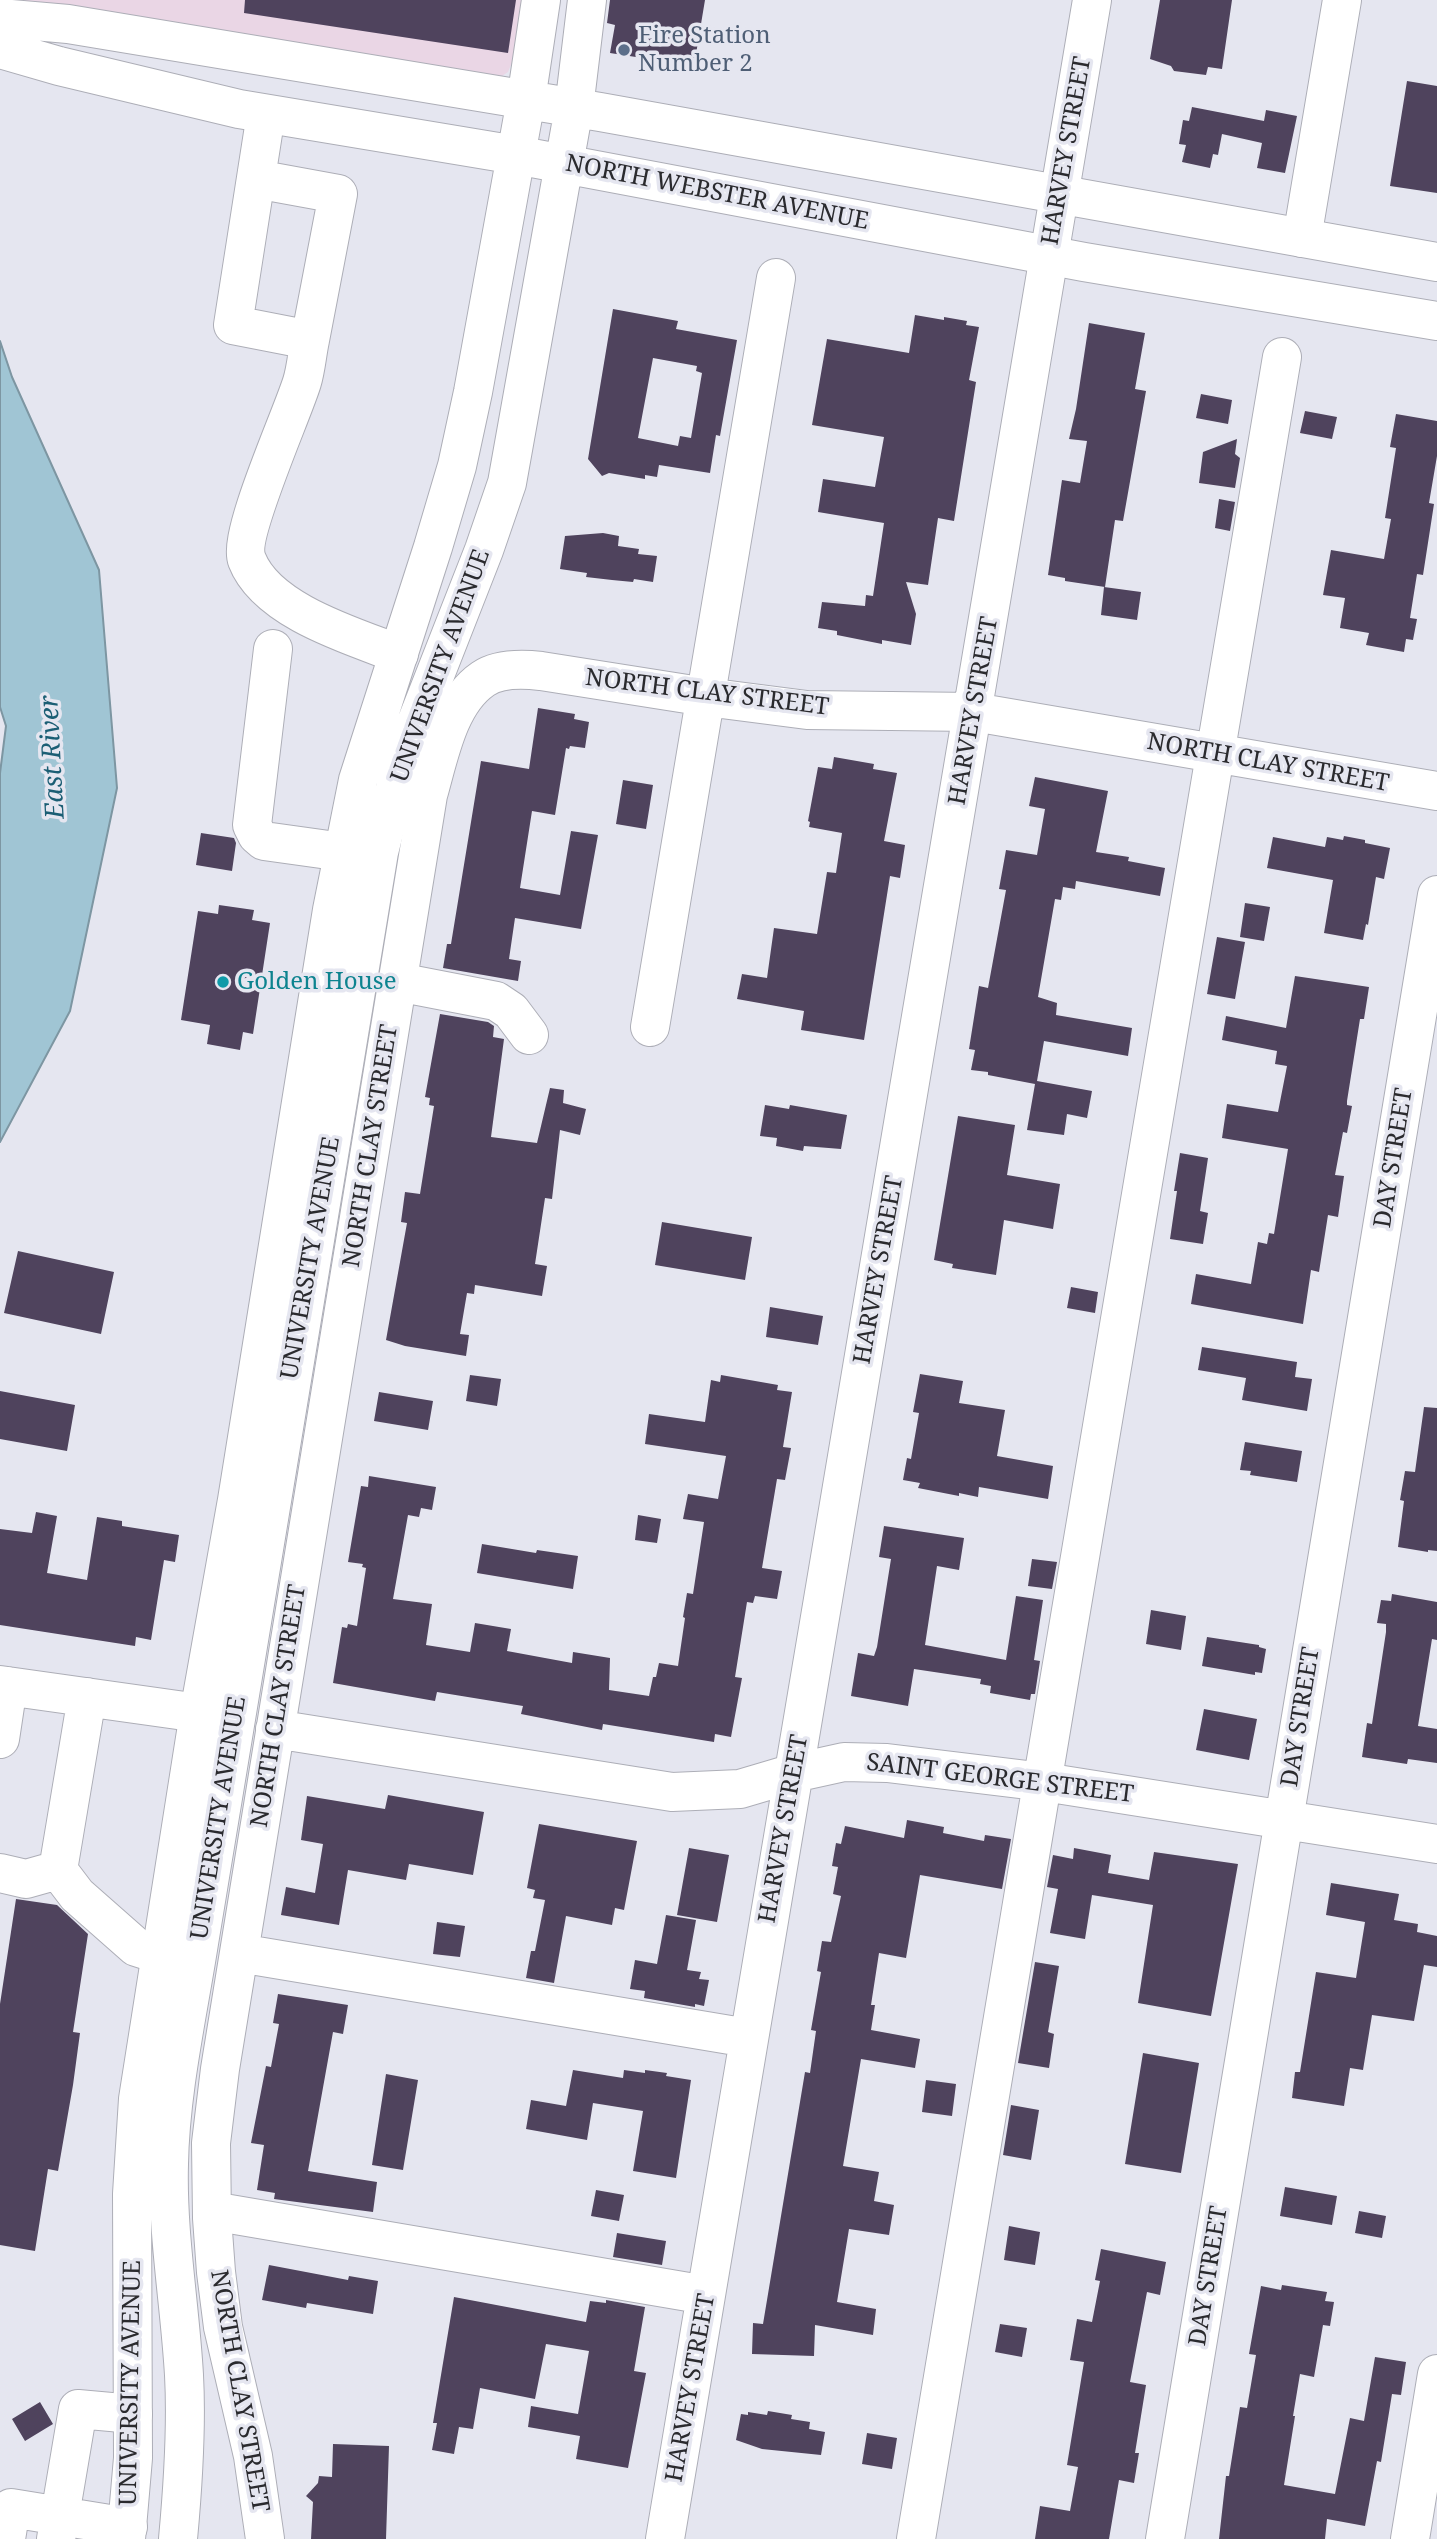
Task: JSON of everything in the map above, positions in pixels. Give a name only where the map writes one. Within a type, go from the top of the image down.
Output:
[{"type":"street","name":"UNIVERSITY AVENUE","points":[[127,2533],[133,2414],[132,2194],[138,2099],[199,1713],[237,1500],[343,852],[358,780],[457,466],[526,100],[541,0]]},
{"type":"street","name":"UNIVERSITY AVENUE","points":[[178,2539],[183,2485],[184,2390],[171,2226],[169,2163],[172,2121],[199,1943],[379,852],[404,754],[484,550],[507,483],[574,108],[587,0]]},
{"type":"street","name":"HARVEY STREET","points":[[665,2539],[1092,0]]},
{"type":"street","points":[[1301,238],[1342,0]]},
{"type":"street","points":[[0,18],[68,24],[574,108],[1437,262]]},
{"type":"street","name":"NORTH WEBSTER AVENUE","points":[[0,49],[59,66],[266,114],[516,155],[1049,256],[1437,321]]},
{"type":"street","points":[[266,114],[233,325],[310,340]]},
{"type":"street","points":[[256,179],[338,194],[302,381],[250,524],[246,558],[260,582],[286,604],[343,633],[399,654]]},
{"type":"street","points":[[650,1027],[776,278]]},
{"type":"street","points":[[916,2539],[1213,754],[1282,357]]},
{"type":"street","points":[[273,649],[252,825],[264,841],[343,852]]},
{"type":"street","name":"NORTH CLAY STREET","points":[[265,2539],[253,2456],[223,2327],[212,2211],[211,2143],[220,2069],[275,1729],[432,783],[459,704],[484,678],[515,669],[541,671],[807,710],[974,712],[1437,791]]},
{"type":"street","name":"DAY STREET","points":[[1165,2539],[1437,895]]},
{"type":"street","points":[[398,982],[496,1001],[511,1011],[529,1035]]},
{"type":"street","points":[[0,1739],[4,1686],[199,1713]]},
{"type":"street","points":[[87,1697],[58,1870],[77,1895],[136,1947],[161,1955]]},
{"type":"street","name":"SAINT GEORGE STREET","points":[[275,1729],[672,1792],[740,1789],[845,1762],[887,1763],[1044,1782],[1437,1844]]},
{"type":"street","points":[[0,1873],[26,1879],[58,1870]]},
{"type":"street","points":[[239,1953],[748,2038]]},
{"type":"street","points":[[212,2211],[706,2295]]},
{"type":"street","points":[[1410,2539],[1437,2374]]},
{"type":"street","points":[[58,2528],[78,2409],[133,2414]]},
{"type":"street","points":[[6,2539],[11,2508],[58,2528],[127,2533]]},
{"type":"shaded area","points":[[13,0],[525,0],[515,55],[508,72],[499,78]]},
{"type":"water","name":"East River","points":[[0,341],[12,377],[99,570],[117,788],[70,1011],[0,1142],[0,773],[6,726],[0,707]]},
{"type":"building","points":[[245,0],[516,0],[508,53],[244,13]]},
{"type":"building","points":[[610,0],[705,0],[694,66],[610,53],[615,25],[607,23]]},
{"type":"building","points":[[1160,0],[1232,0],[1222,69],[1208,67],[1206,75],[1174,71],[1171,66],[1150,59]]},
{"type":"building","points":[[1407,81],[1437,86],[1437,193],[1390,186]]},
{"type":"building","points":[[1192,107],[1264,121],[1266,110],[1297,116],[1285,173],[1257,168],[1262,143],[1222,134],[1218,155],[1213,154],[1210,168],[1182,162],[1186,145],[1179,144],[1183,120],[1189,121]]},
{"type":"building","points":[[613,309],[678,321],[676,329],[737,340],[720,436],[716,435],[710,473],[659,465],[657,477],[645,475],[645,479],[609,473],[602,476],[588,459]],"holes":[[[653,358],[697,366],[696,371],[702,373],[691,438],[680,436],[678,446],[638,438]]]},
{"type":"building","points":[[915,315],[967,321],[966,325],[979,327],[969,380],[976,382],[954,521],[938,518],[928,585],[906,582],[916,614],[911,645],[882,640],[882,644],[837,635],[837,631],[818,628],[822,602],[865,606],[866,595],[873,596],[884,523],[818,512],[823,479],[875,487],[884,437],[812,425],[827,339],[909,353]]},
{"type":"building","points":[[1089,323],[1145,333],[1135,389],[1146,391],[1123,521],[1115,520],[1105,587],[1065,581],[1065,578],[1048,575],[1062,480],[1080,483],[1087,441],[1069,439]]},
{"type":"building","points":[[1201,394],[1232,400],[1228,424],[1196,418]]},
{"type":"building","points":[[1305,411],[1337,417],[1332,439],[1300,433]]},
{"type":"building","points":[[1396,414],[1437,421],[1437,456],[1429,503],[1434,504],[1423,575],[1417,574],[1410,618],[1417,619],[1413,640],[1406,639],[1404,652],[1366,645],[1369,633],[1340,628],[1345,598],[1323,595],[1331,550],[1384,559],[1391,519],[1385,518],[1396,448],[1390,447]]},
{"type":"building","points":[[1237,439],[1235,454],[1240,458],[1235,488],[1199,483],[1203,452]]},
{"type":"building","points":[[1219,499],[1235,502],[1230,531],[1215,528]]},
{"type":"building","points":[[603,533],[619,536],[618,546],[639,549],[638,554],[657,556],[653,582],[586,577],[587,573],[560,569],[565,536]]},
{"type":"building","points":[[1104,587],[1141,592],[1137,620],[1101,615]]},
{"type":"building","points":[[538,708],[575,714],[574,719],[589,722],[585,748],[566,748],[555,815],[532,811],[520,888],[560,895],[571,831],[598,835],[581,929],[515,918],[509,959],[521,961],[518,981],[443,968],[447,944],[451,944],[481,761],[529,769]]},
{"type":"building","points":[[834,757],[874,764],[873,769],[897,773],[884,841],[905,845],[900,878],[890,876],[864,1040],[801,1030],[804,1011],[737,999],[742,974],[767,978],[774,928],[817,934],[827,872],[836,873],[842,833],[809,827],[808,821],[818,767],[832,769]]},
{"type":"building","points":[[1035,777],[1108,791],[1096,852],[1129,857],[1128,861],[1165,868],[1160,896],[1076,881],[1075,889],[1063,887],[1061,900],[1055,899],[1038,997],[1057,1003],[1056,1015],[1132,1028],[1128,1056],[1044,1041],[1037,1081],[1092,1091],[1087,1118],[1067,1114],[1064,1135],[1027,1130],[1035,1084],[971,1070],[975,1050],[969,1049],[979,986],[988,988],[1006,890],[999,889],[1006,850],[1037,855],[1045,809],[1029,806]]},
{"type":"building","points":[[623,780],[653,785],[646,829],[616,824]]},
{"type":"building","points":[[201,833],[234,838],[236,843],[232,871],[196,865]]},
{"type":"building","points":[[1344,836],[1390,848],[1384,879],[1376,877],[1363,940],[1324,933],[1333,880],[1267,868],[1273,837],[1325,847],[1327,837],[1343,840]]},
{"type":"building","points":[[1245,903],[1270,907],[1264,941],[1240,937]]},
{"type":"building","name":"Golden House","points":[[219,905],[254,910],[252,920],[270,923],[253,1034],[243,1032],[240,1050],[207,1044],[210,1025],[181,1020],[198,911],[218,914]]},
{"type":"building","points":[[1217,937],[1245,942],[1235,999],[1207,994]]},
{"type":"building","points":[[1295,976],[1369,987],[1364,1019],[1360,1019],[1347,1101],[1347,1105],[1352,1106],[1347,1133],[1343,1132],[1335,1175],[1344,1176],[1338,1217],[1328,1215],[1319,1272],[1311,1270],[1303,1324],[1191,1304],[1196,1274],[1251,1284],[1258,1242],[1267,1244],[1269,1233],[1274,1234],[1288,1149],[1222,1138],[1227,1104],[1278,1112],[1287,1066],[1275,1064],[1277,1051],[1222,1040],[1226,1016],[1286,1028]]},
{"type":"building","points":[[440,1014],[488,1022],[494,1026],[493,1037],[504,1039],[491,1137],[537,1143],[550,1088],[564,1090],[563,1103],[586,1109],[580,1135],[560,1130],[552,1199],[545,1198],[535,1264],[547,1266],[542,1296],[475,1285],[474,1294],[467,1293],[460,1334],[469,1335],[466,1356],[405,1346],[386,1340],[407,1223],[401,1222],[405,1192],[420,1194],[434,1106],[429,1105],[430,1098],[425,1097]]},
{"type":"building","points":[[765,1105],[789,1109],[790,1105],[847,1115],[841,1149],[804,1146],[803,1151],[776,1146],[777,1138],[760,1136]]},
{"type":"building","points":[[958,1116],[1015,1125],[1007,1175],[1060,1184],[1053,1229],[1004,1220],[996,1275],[952,1268],[953,1264],[934,1260]]},
{"type":"building","points":[[1180,1153],[1208,1158],[1200,1211],[1208,1213],[1203,1244],[1170,1239]]},
{"type":"building","points":[[662,1222],[752,1237],[745,1280],[655,1265]]},
{"type":"building","points":[[18,1251],[114,1272],[101,1334],[4,1313]]},
{"type":"building","points":[[1071,1287],[1098,1292],[1095,1313],[1067,1308]]},
{"type":"building","points":[[770,1307],[823,1316],[818,1345],[766,1337]]},
{"type":"building","points":[[1202,1347],[1297,1362],[1295,1377],[1312,1379],[1307,1411],[1242,1400],[1246,1378],[1198,1370]]},
{"type":"building","points":[[920,1374],[963,1381],[959,1403],[1005,1410],[997,1456],[1053,1466],[1048,1499],[979,1487],[978,1497],[959,1493],[959,1496],[918,1488],[920,1483],[903,1480],[907,1458],[911,1459],[919,1413],[913,1412]]},
{"type":"building","points":[[470,1375],[501,1379],[497,1406],[466,1401]]},
{"type":"building","points":[[721,1375],[778,1385],[777,1390],[792,1392],[783,1447],[791,1448],[785,1480],[777,1479],[762,1568],[782,1571],[777,1599],[755,1596],[753,1603],[747,1602],[735,1677],[742,1678],[731,1737],[715,1734],[714,1742],[603,1724],[602,1730],[521,1714],[523,1706],[437,1692],[435,1701],[333,1683],[342,1627],[347,1628],[348,1624],[357,1626],[366,1568],[362,1567],[363,1564],[348,1562],[361,1486],[368,1487],[369,1476],[436,1487],[432,1510],[421,1508],[419,1517],[408,1515],[393,1599],[432,1604],[426,1645],[470,1652],[475,1623],[511,1629],[507,1651],[572,1663],[573,1652],[610,1658],[609,1690],[649,1696],[659,1663],[678,1666],[687,1593],[693,1594],[704,1522],[683,1519],[688,1494],[718,1499],[726,1456],[645,1444],[649,1414],[705,1422],[711,1380],[720,1382]]},
{"type":"building","points":[[0,1391],[75,1405],[67,1451],[0,1439]]},
{"type":"building","points":[[379,1392],[433,1401],[428,1430],[374,1421]]},
{"type":"building","points":[[1424,1407],[1437,1408],[1437,1551],[1428,1552],[1398,1547],[1404,1501],[1400,1500],[1405,1471],[1415,1472]]},
{"type":"building","points":[[1245,1442],[1302,1451],[1297,1482],[1250,1475],[1251,1471],[1240,1470]]},
{"type":"building","points":[[36,1512],[57,1516],[47,1573],[87,1580],[97,1517],[122,1521],[122,1526],[179,1535],[175,1562],[164,1560],[151,1640],[136,1637],[135,1646],[0,1625],[0,1529],[32,1533]]},
{"type":"building","points":[[638,1515],[661,1519],[657,1543],[635,1540]]},
{"type":"building","points":[[884,1526],[964,1538],[959,1570],[937,1566],[925,1645],[1006,1660],[1016,1596],[1043,1600],[1034,1660],[1040,1661],[1035,1694],[1031,1694],[1030,1700],[990,1693],[991,1686],[980,1684],[981,1679],[914,1669],[908,1706],[851,1696],[858,1653],[874,1656],[877,1647],[891,1559],[879,1557]]},
{"type":"building","points":[[482,1544],[536,1553],[537,1550],[578,1556],[573,1589],[477,1573]]},
{"type":"building","points":[[1032,1559],[1057,1562],[1052,1589],[1028,1586]]},
{"type":"building","points":[[1392,1594],[1437,1602],[1437,1640],[1432,1639],[1418,1726],[1437,1729],[1437,1763],[1408,1759],[1407,1764],[1362,1757],[1367,1723],[1372,1724],[1386,1632],[1386,1624],[1377,1623],[1381,1600],[1391,1601]]},
{"type":"building","points":[[1151,1610],[1186,1616],[1181,1650],[1146,1644]]},
{"type":"building","points":[[1207,1637],[1259,1645],[1266,1649],[1262,1673],[1255,1672],[1255,1675],[1202,1666]]},
{"type":"building","points":[[1204,1709],[1257,1719],[1249,1760],[1196,1750]]},
{"type":"building","points":[[388,1795],[484,1812],[473,1875],[409,1864],[406,1880],[348,1870],[339,1925],[281,1915],[286,1887],[315,1893],[323,1844],[301,1840],[307,1796],[385,1809]]},
{"type":"building","points":[[907,1820],[944,1827],[943,1833],[984,1841],[985,1835],[1011,1839],[1002,1889],[920,1875],[906,1958],[879,1953],[871,2005],[875,2005],[871,2030],[920,2039],[915,2068],[861,2059],[843,2166],[879,2172],[874,2201],[894,2205],[889,2235],[849,2229],[837,2302],[876,2309],[873,2335],[815,2325],[814,2356],[752,2354],[753,2323],[763,2324],[805,2072],[810,2073],[816,2031],[811,2030],[821,1972],[817,1971],[822,1941],[831,1942],[841,1896],[833,1894],[838,1867],[832,1866],[836,1843],[841,1844],[845,1826],[904,1838]]},
{"type":"building","points":[[539,1824],[637,1841],[624,1910],[615,1908],[612,1925],[566,1916],[554,1983],[526,1978],[531,1951],[535,1951],[545,1900],[533,1898],[535,1890],[527,1888]]},
{"type":"building","points":[[689,1848],[729,1855],[717,1922],[677,1915]]},
{"type":"building","points":[[1074,1848],[1111,1855],[1108,1873],[1149,1880],[1154,1852],[1238,1864],[1211,2016],[1138,2003],[1153,1905],[1092,1895],[1085,1939],[1050,1933],[1058,1889],[1047,1887],[1053,1855],[1073,1859]]},
{"type":"building","points":[[1331,1883],[1399,1894],[1394,1920],[1418,1924],[1417,1932],[1437,1936],[1437,1967],[1424,1965],[1414,2021],[1372,2015],[1363,2070],[1350,2068],[1344,2106],[1292,2098],[1295,2072],[1300,2072],[1316,1972],[1356,1978],[1365,1922],[1326,1915]]},
{"type":"building","points":[[16,1899],[57,1905],[88,1934],[73,2032],[80,2033],[73,2085],[58,2171],[48,2169],[35,2251],[0,2245],[0,2004]]},
{"type":"building","points":[[666,1915],[696,1920],[687,1970],[701,1972],[699,1979],[709,1980],[704,2006],[695,2004],[695,2007],[644,1998],[645,1991],[630,1989],[635,1960],[657,1964]]},
{"type":"building","points":[[437,1922],[465,1926],[460,1957],[433,1954]]},
{"type":"building","points":[[1035,1962],[1059,1966],[1048,2032],[1054,2034],[1049,2068],[1018,2063]]},
{"type":"building","points":[[278,1994],[348,2005],[343,2034],[333,2032],[308,2171],[377,2182],[373,2212],[274,2199],[275,2193],[257,2190],[264,2145],[251,2143],[266,2066],[271,2067],[279,2024],[273,2023]]},
{"type":"building","points":[[1143,2053],[1199,2063],[1181,2173],[1125,2164]]},
{"type":"building","points":[[573,2070],[623,2078],[624,2070],[645,2073],[645,2070],[691,2080],[676,2178],[633,2171],[643,2111],[593,2103],[587,2140],[526,2129],[531,2100],[566,2106]]},
{"type":"building","points":[[386,2074],[418,2080],[403,2170],[372,2165]]},
{"type":"building","points":[[926,2080],[956,2084],[952,2116],[922,2112]]},
{"type":"building","points":[[1011,2105],[1039,2110],[1031,2160],[1003,2155]]},
{"type":"building","points":[[1285,2187],[1337,2196],[1332,2225],[1280,2216]]},
{"type":"building","points":[[596,2190],[624,2195],[619,2221],[591,2216]]},
{"type":"building","points":[[1359,2211],[1386,2216],[1382,2238],[1355,2233]]},
{"type":"building","points":[[1009,2226],[1040,2232],[1035,2265],[1004,2260]]},
{"type":"building","points":[[617,2233],[666,2241],[662,2265],[613,2257]]},
{"type":"building","points":[[1101,2249],[1166,2262],[1160,2295],[1147,2292],[1130,2382],[1146,2385],[1135,2453],[1139,2453],[1134,2483],[1119,2480],[1109,2539],[1035,2539],[1040,2506],[1070,2511],[1078,2467],[1067,2465],[1084,2362],[1070,2360],[1077,2319],[1092,2322],[1100,2281],[1095,2280]]},
{"type":"building","points":[[269,2265],[348,2280],[349,2276],[378,2281],[373,2314],[307,2303],[306,2308],[262,2300]]},
{"type":"building","points":[[1282,2285],[1327,2292],[1325,2301],[1334,2302],[1330,2326],[1323,2325],[1314,2377],[1300,2374],[1284,2485],[1335,2494],[1350,2418],[1364,2421],[1375,2357],[1406,2362],[1401,2395],[1392,2394],[1381,2462],[1377,2461],[1365,2526],[1327,2519],[1325,2539],[1219,2539],[1226,2476],[1229,2476],[1240,2407],[1247,2408],[1256,2355],[1249,2354],[1261,2286],[1281,2290]]},
{"type":"building","points":[[454,2297],[586,2322],[590,2301],[606,2303],[606,2300],[645,2307],[634,2371],[646,2373],[628,2468],[576,2459],[580,2436],[528,2427],[531,2406],[578,2414],[589,2351],[546,2344],[535,2399],[480,2388],[473,2429],[459,2427],[454,2454],[432,2450],[437,2423],[433,2423]]},
{"type":"building","points":[[1000,2324],[1027,2328],[1022,2357],[995,2352]]},
{"type":"building","points":[[40,2402],[53,2424],[25,2441],[12,2419]]},
{"type":"building","points":[[768,2411],[792,2415],[791,2419],[810,2422],[809,2429],[825,2432],[821,2455],[762,2449],[736,2440],[741,2414],[748,2415],[748,2412],[767,2415]]},
{"type":"building","points":[[867,2433],[897,2438],[892,2469],[862,2464]]},
{"type":"building","points":[[333,2444],[389,2446],[386,2539],[311,2539],[313,2502],[306,2496],[318,2483],[319,2476],[332,2477]]},
{"type":"place","name":"Fire Station Number 2","points":[[624,50]]},
{"type":"place","name":"Golden House","points":[[223,982]]}]
